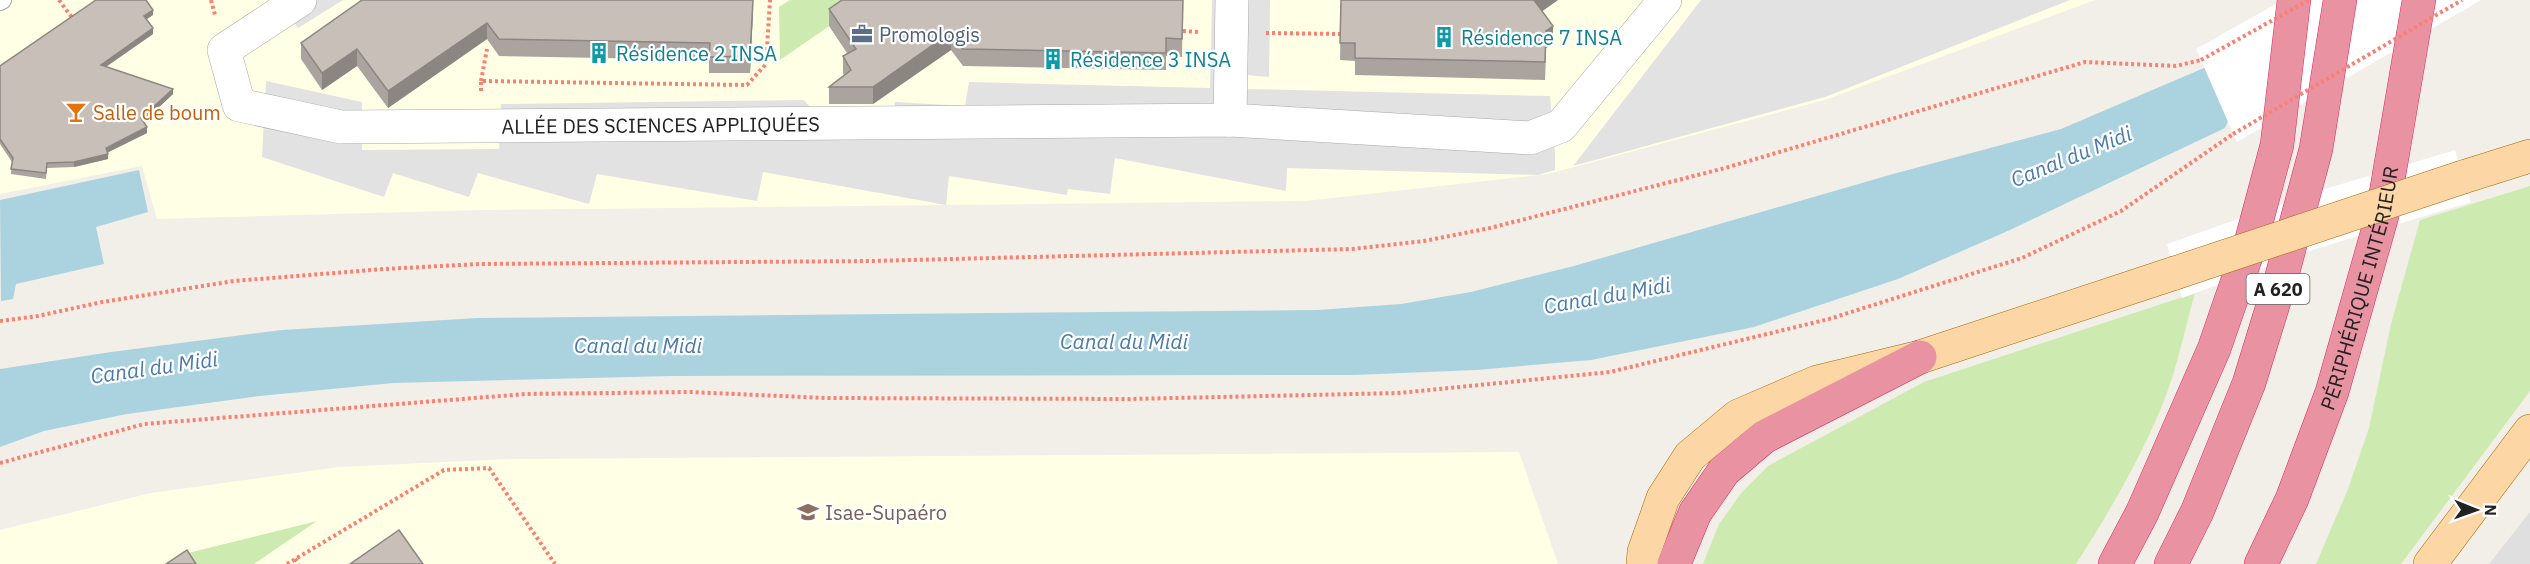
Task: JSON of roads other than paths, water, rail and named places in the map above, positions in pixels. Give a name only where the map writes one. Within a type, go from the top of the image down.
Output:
[{"type":"highway","points":[[2115,564],[2142,513],[2214,349],[2251,242],[2277,145],[2294,0]]},
{"type":"highway","name":"A 620","points":[[2171,564],[2197,512],[2250,383],[2316,149],[2340,0]]},
{"type":"highway","name":"PÉRIPHÉRIQUE INTÉRIEUR","points":[[2261,564],[2292,499],[2332,392],[2382,216],[2419,0]]},
{"type":"highway","points":[[1674,564],[1695,513],[1724,471],[1764,437],[1920,357]]},
{"type":"main road","points":[[1643,564],[1644,552],[1663,498],[1690,456],[1738,416],[1817,382],[1920,357],[2530,156]]},
{"type":"main road","points":[[2430,564],[2530,431]]},
{"type":"street","name":"ALLÉE DES SCIENCES APPLIQUÉES","points":[[300,0],[224,50],[239,105],[340,127],[1230,120],[1530,138],[1561,126],[1665,0]]},
{"type":"street","points":[[1230,120],[1232,0]]},
{"type":"water","name":"Canal du Midi","points":[[2328,0],[2228,121],[2225,128],[2010,230],[1898,279],[1754,327],[1591,360],[1476,370],[1354,375],[671,376],[393,383],[260,396],[127,414],[44,431],[0,447],[0,369],[282,330],[477,318],[1317,310],[1401,304],[1471,292],[1574,266],[1893,174],[2061,129],[2204,68]]},
{"type":"water","points":[[139,170],[148,212],[96,227],[104,264],[16,284],[13,299],[1,301],[0,200]]},
{"type":"place","name":"Promologis","points":[[862,34]]},
{"type":"place","name":"Résidence 7 INSA","points":[[1444,37]]},
{"type":"place","name":"Résidence 2 INSA","points":[[599,53]]},
{"type":"place","name":"Résidence 3 INSA","points":[[1053,59]]},
{"type":"place","name":"Salle de boum","points":[[76,112]]},
{"type":"place","name":"Isae-Supaéro","points":[[808,512]]}]
